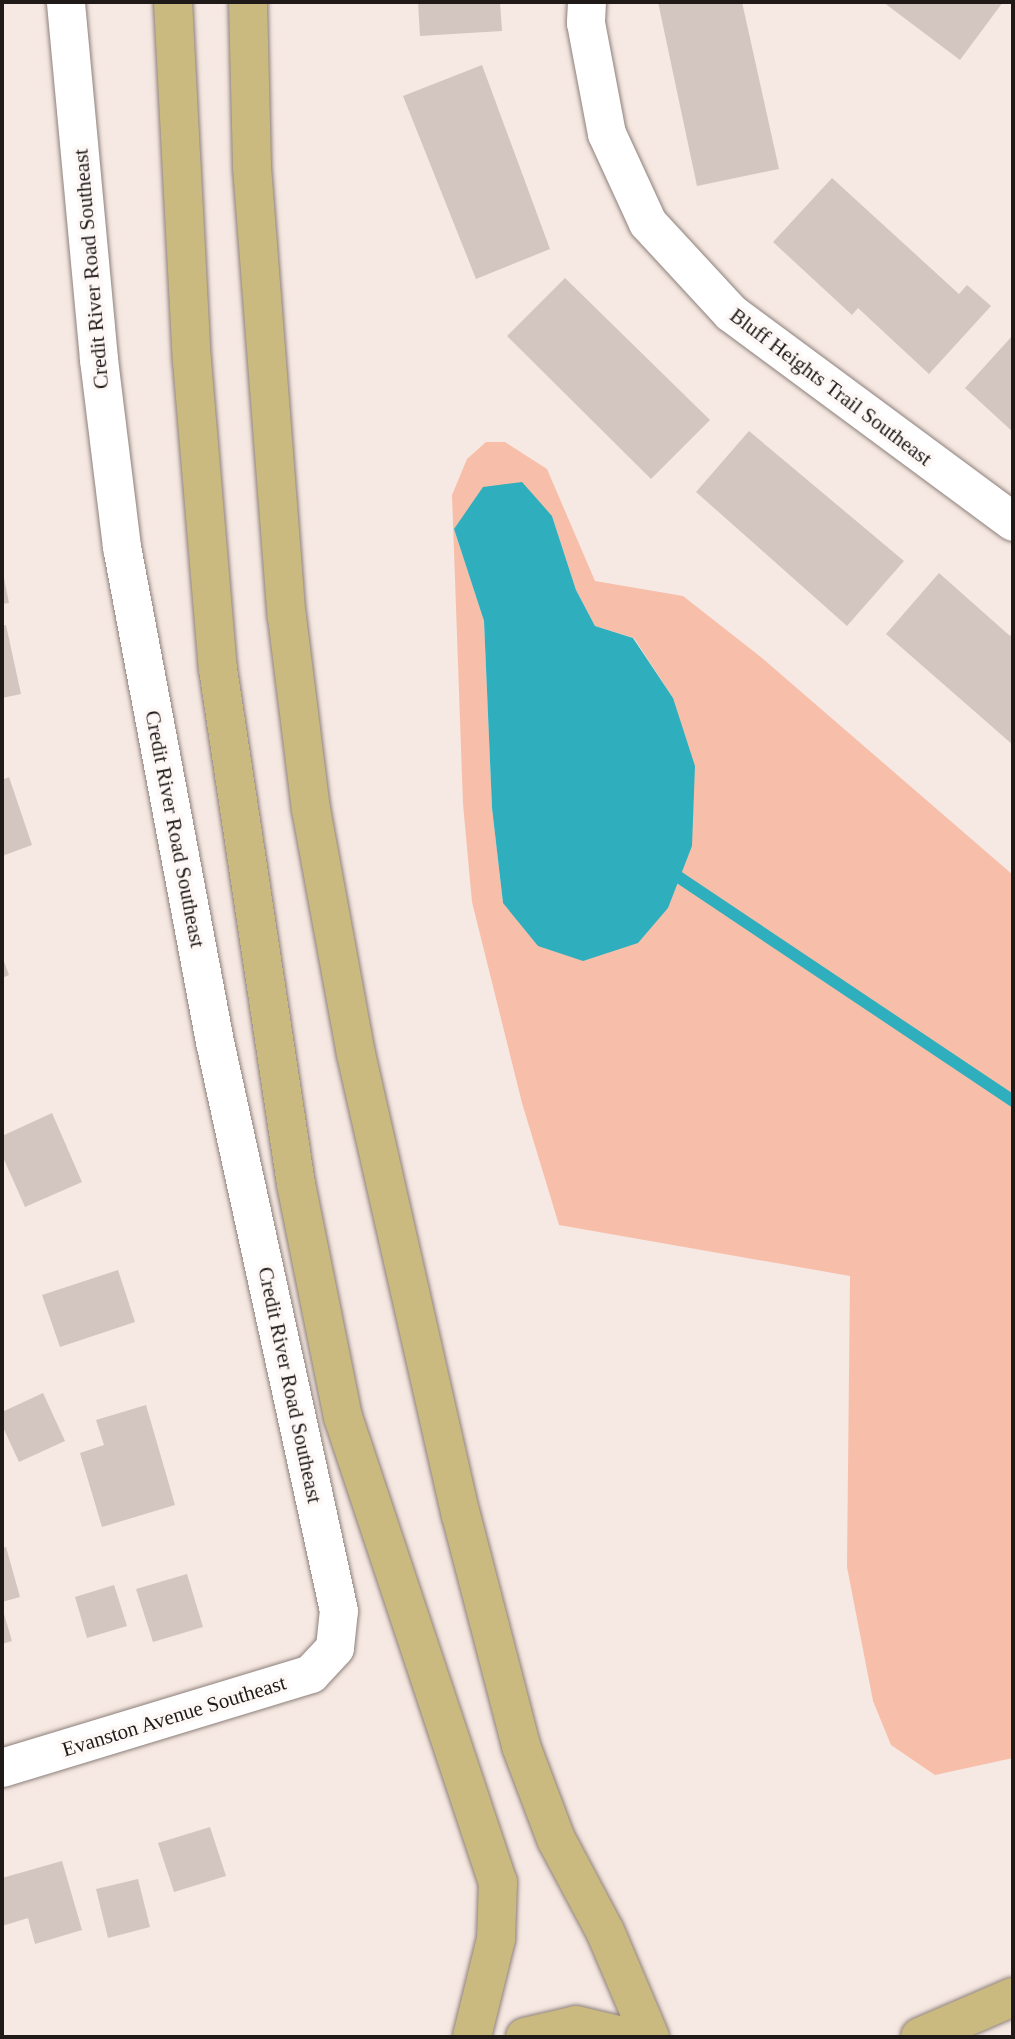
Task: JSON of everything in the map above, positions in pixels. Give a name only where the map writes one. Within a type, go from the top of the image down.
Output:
[{"type":"main road","points":[[173,2],[192,361],[218,670],[296,1184],[343,1417],[498,1882],[495,1938],[472,2037]]},
{"type":"main road","points":[[248,2],[252,167],[287,617],[311,810],[356,1054],[461,1515],[521,1746],[556,1839],[605,1931],[650,2037]]},
{"type":"main road","points":[[920,2037],[1013,1997]]},
{"type":"main road","points":[[525,2037],[576,2025],[627,2037]]},
{"type":"street","name":"Credit River Road Southeast","points":[[66,2],[99,359],[122,547],[215,1042],[339,1611],[335,1648]]},
{"type":"street","name":"Bluff Heights Trail Southeast","points":[[587,2],[586,23],[607,134],[648,223],[731,313],[1013,522]]},
{"type":"street","name":"Evanston Avenue Southeast","points":[[2,1768],[311,1674],[335,1648]]},
{"type":"shaded area","points":[[486,442],[505,442],[547,469],[595,581],[683,596],[762,658],[1013,875],[1013,1758],[935,1775],[891,1745],[873,1701],[847,1567],[850,1276],[559,1225],[522,1103],[472,902],[463,804],[452,495],[467,459]],"holes":[[[552,516],[576,590],[595,626],[634,638],[673,698],[503,903],[492,808],[484,621],[454,529]]]},
{"type":"water","points":[[522,482],[552,516],[576,590],[595,626],[633,638],[673,698],[695,766],[692,846],[668,908],[638,943],[583,961],[538,946],[503,903],[492,808],[484,621],[454,529],[483,487]]},
{"type":"building","points":[[418,2],[500,2],[502,31],[420,36]]},
{"type":"building","points":[[658,2],[742,2],[779,169],[697,186]]},
{"type":"building","points":[[883,2],[1003,2],[960,60]]},
{"type":"building","points":[[482,65],[550,249],[476,279],[403,96]]},
{"type":"building","points":[[832,178],[959,294],[967,285],[991,306],[929,374],[858,308],[852,315],[773,242]]},
{"type":"building","points":[[565,278],[710,420],[651,479],[507,336]]},
{"type":"building","points":[[1013,335],[1013,432],[965,388]]},
{"type":"building","points":[[749,431],[904,561],[847,626],[696,492]]},
{"type":"building","points":[[2,568],[9,603],[2,604]]},
{"type":"building","points":[[939,573],[1010,636],[1013,632],[1013,745],[886,634]]},
{"type":"building","points":[[6,625],[21,694],[2,698],[2,626]]},
{"type":"building","points":[[9,777],[32,845],[2,856],[2,780]]},
{"type":"building","points":[[2,956],[9,975],[2,978]]},
{"type":"building","points":[[52,1113],[82,1182],[25,1207],[2,1155],[2,1136]]},
{"type":"building","points":[[118,1270],[135,1322],[60,1347],[42,1295]]},
{"type":"building","points":[[43,1393],[65,1441],[19,1462],[2,1425],[2,1412]]},
{"type":"building","points":[[146,1405],[175,1505],[102,1527],[80,1453],[104,1445],[96,1420]]},
{"type":"building","points":[[6,1547],[20,1597],[2,1602],[2,1548]]},
{"type":"building","points":[[187,1574],[203,1627],[153,1642],[136,1589]]},
{"type":"building","points":[[114,1585],[127,1626],[87,1638],[75,1597]]},
{"type":"building","points":[[2,1607],[12,1641],[2,1644]]},
{"type":"building","points":[[210,1827],[226,1876],[174,1892],[158,1843]]},
{"type":"building","points":[[62,1861],[82,1930],[35,1944],[28,1918],[2,1926],[2,1878]]},
{"type":"building","points":[[138,1879],[150,1927],[108,1938],[96,1889]]},
{"type":"waterway","points":[[668,870],[1013,1101]]}]
